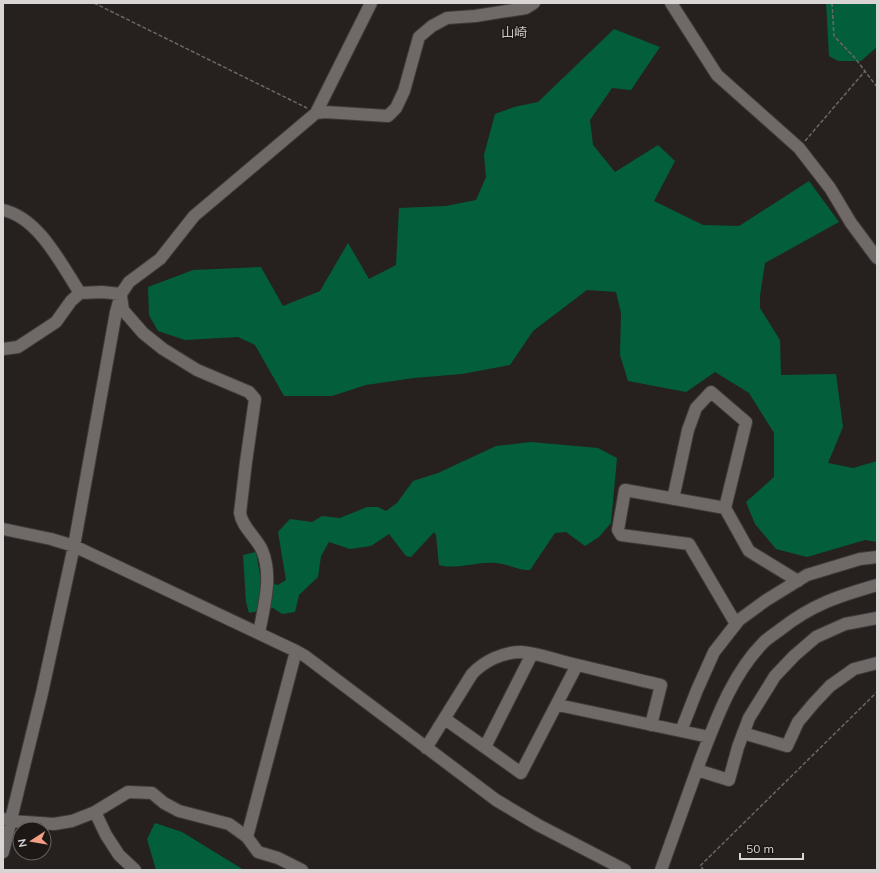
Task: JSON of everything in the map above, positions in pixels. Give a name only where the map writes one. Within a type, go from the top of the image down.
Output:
[{"type":"street","points":[[3,852],[7,820],[42,693],[74,546],[116,312],[121,294],[130,282],[160,259],[194,216],[316,113],[371,3]]},
{"type":"street","points":[[316,113],[325,112],[388,116],[396,108],[404,91],[419,37],[432,26],[447,18],[475,16],[526,8],[534,3]]},
{"type":"street","points":[[671,3],[717,75],[799,148],[830,188],[851,223],[877,258]]},
{"type":"street","points":[[3,210],[10,212],[40,233],[80,293]]},
{"type":"street","points":[[3,349],[18,347],[56,322],[71,301],[80,293],[102,292],[121,294]]},
{"type":"street","points":[[121,294],[123,310],[143,334],[163,349],[197,370],[249,392],[255,399],[246,455],[240,513],[241,520],[262,549],[268,566],[266,597],[260,633]]},
{"type":"street","points":[[673,499],[688,430],[696,408],[711,392],[746,422],[725,508],[749,551],[798,581]]},
{"type":"street","points":[[725,508],[625,490],[618,530],[621,535],[689,544],[736,624]]},
{"type":"street","points":[[3,529],[74,546],[296,651],[305,656],[496,800],[538,825],[625,870]]},
{"type":"street","points":[[681,731],[714,652],[739,620],[765,601],[807,576],[860,558],[877,557]]},
{"type":"street","points":[[661,870],[709,737],[726,698],[746,663],[765,641],[792,620],[811,608],[841,595],[877,585]]},
{"type":"street","points":[[697,770],[729,780],[749,718],[775,676],[794,656],[816,637],[845,624],[877,618]]},
{"type":"street","points":[[247,837],[296,651]]},
{"type":"street","points":[[426,748],[472,674],[487,661],[508,654],[521,652],[661,685],[651,725]]},
{"type":"street","points":[[485,747],[532,654]]},
{"type":"street","points":[[744,733],[787,746],[798,722],[830,686],[854,669],[877,663]]},
{"type":"street","points":[[444,719],[521,773],[558,705],[577,665]]},
{"type":"street","points":[[558,705],[709,737]]},
{"type":"street","points":[[7,820],[54,824],[72,821],[95,812],[128,792],[152,793],[164,803],[179,811],[228,824],[247,837],[258,852],[278,858],[302,870]]},
{"type":"street","points":[[95,812],[106,835],[119,854],[135,870]]},
{"type":"street","points":[[278,858],[288,870]]},
{"type":"path","points":[[94,3],[316,113]]},
{"type":"path","points":[[832,3],[834,36],[855,58],[877,86]]},
{"type":"path","points":[[799,148],[865,72]]},
{"type":"path","points":[[704,870],[700,866],[877,692]]},
{"type":"green space","points":[[826,3],[877,3],[877,47],[861,61],[838,61],[829,56]]},
{"type":"green space","points":[[614,29],[660,47],[631,90],[612,88],[590,120],[593,145],[615,172],[658,145],[675,161],[654,201],[703,225],[739,226],[809,181],[839,222],[765,263],[760,296],[760,308],[780,340],[781,375],[836,374],[843,427],[828,463],[853,468],[877,461],[877,542],[865,540],[807,557],[776,549],[755,524],[746,502],[774,477],[774,433],[749,393],[715,372],[686,392],[628,381],[620,355],[621,313],[616,292],[587,290],[533,331],[510,365],[462,374],[414,378],[366,385],[332,396],[284,396],[255,345],[238,337],[185,340],[158,331],[149,315],[148,287],[193,270],[261,267],[283,306],[320,291],[348,243],[369,279],[396,265],[399,208],[446,206],[476,200],[486,177],[484,155],[495,114],[514,107],[538,102]]},
{"type":"green space","points":[[531,442],[598,448],[617,458],[611,523],[599,537],[585,546],[566,532],[555,533],[530,570],[496,563],[482,563],[453,567],[439,565],[436,535],[434,532],[411,557],[406,556],[389,534],[371,546],[350,549],[329,542],[321,556],[318,577],[299,595],[295,612],[282,614],[273,608],[249,613],[246,602],[243,555],[256,552],[261,581],[278,585],[286,580],[278,532],[290,519],[312,522],[322,516],[340,518],[367,507],[378,507],[386,511],[397,503],[413,481],[438,473],[496,446]]},
{"type":"green space","points":[[155,823],[182,832],[244,870],[156,870],[147,839]]},
{"type":"district","name":"山崎","points":[[514,32]]}]
